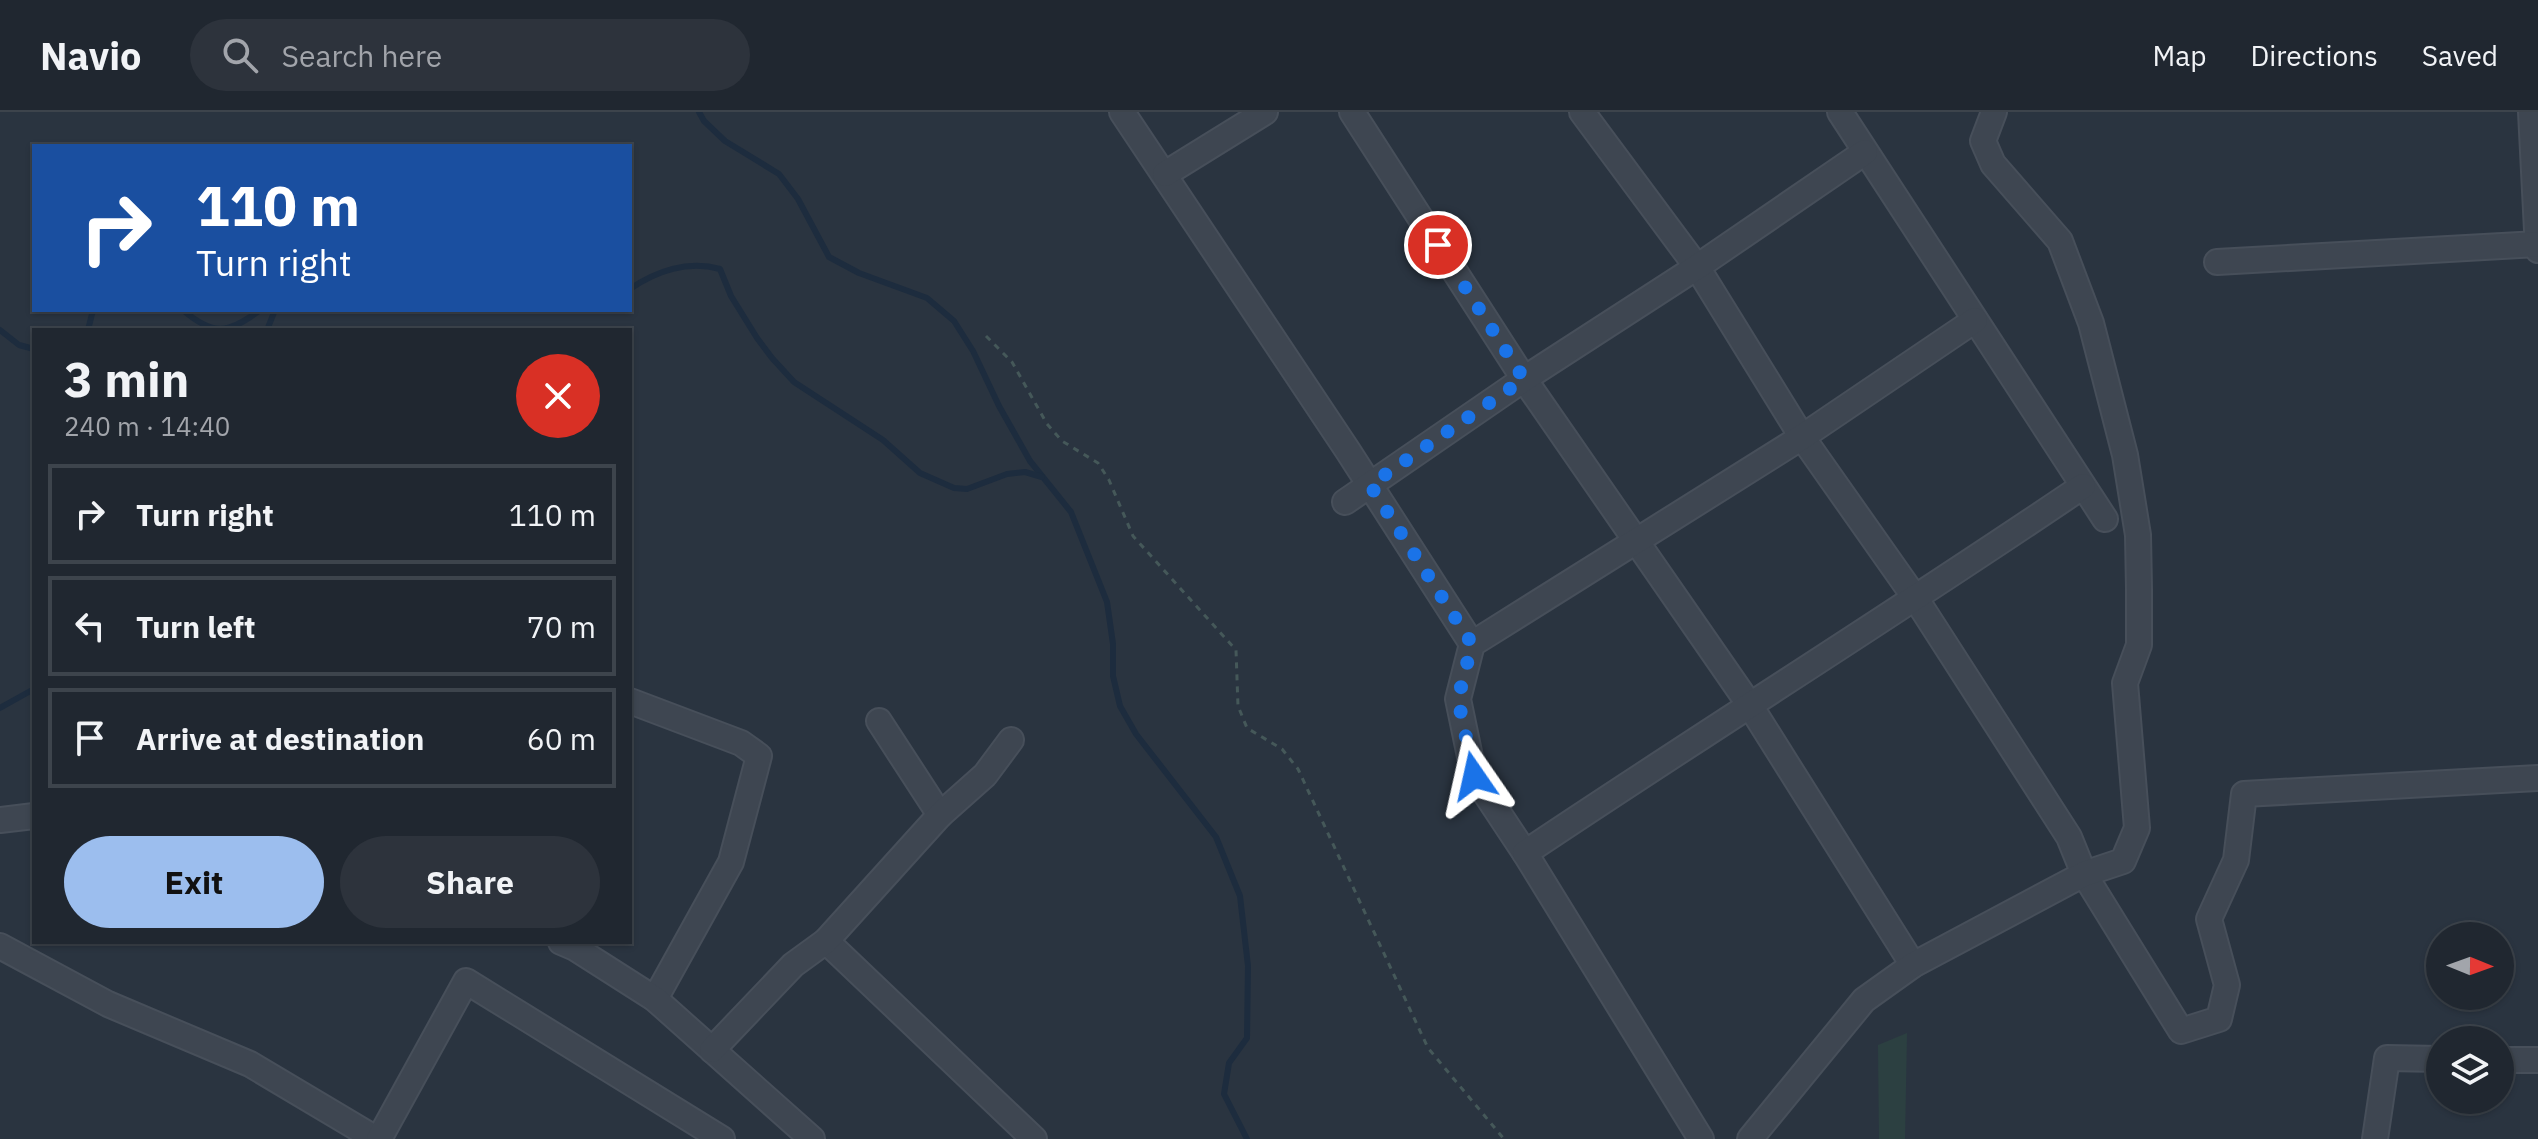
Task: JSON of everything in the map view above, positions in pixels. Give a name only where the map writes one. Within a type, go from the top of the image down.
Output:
[{"type":"street","points":[[1122,112],[1472,644]]},
{"type":"street","points":[[1165,174],[1265,112]]},
{"type":"street","points":[[1352,112],[1524,379],[1749,704],[1913,965]]},
{"type":"street","points":[[1582,112],[1697,267],[1802,437],[1916,599],[2069,837],[2084,874],[2181,1031],[2219,1019],[2227,985],[2209,919],[2236,860],[2244,794],[2538,778]]},
{"type":"street","points":[[1840,112],[2105,519]]},
{"type":"street","points":[[1750,1139],[1864,1000],[1913,965],[2084,874],[2123,861],[2137,828],[2125,683],[2139,645],[2138,535],[2125,455],[2091,323],[2060,241],[1993,164],[1983,141],[1994,112]]},
{"type":"street","points":[[2531,112],[2538,250]]},
{"type":"street","points":[[1345,502],[1865,152]]},
{"type":"street","points":[[2217,262],[2538,244]]},
{"type":"street","points":[[1701,1139],[1525,853],[1474,776],[1458,699],[1472,644],[1802,437],[1975,320]]},
{"type":"street","points":[[1525,853],[1749,704],[1916,599],[2083,486]]},
{"type":"street","points":[[632,702],[741,743],[759,756],[731,862],[655,999]]},
{"type":"street","points":[[879,721],[940,815]]},
{"type":"street","points":[[712,1050],[793,965],[826,941],[940,815],[985,775],[1011,740]]},
{"type":"street","points":[[0,820],[32,816]]},
{"type":"street","points":[[826,941],[1034,1139]]},
{"type":"street","points":[[566,944],[655,999],[812,1139]]},
{"type":"street","points":[[0,946],[108,1004],[250,1064],[378,1139],[466,981],[722,1139]]},
{"type":"street","points":[[2375,1139],[2387,1058],[2426,1059]]},
{"type":"street","points":[[2514,1060],[2538,1060]]},
{"type":"path","points":[[986,336],[1012,362],[1047,424],[1062,441],[1098,463],[1109,480],[1133,536],[1236,650],[1238,706],[1247,728],[1282,749],[1298,769],[1428,1048],[1504,1139]]},
{"type":"green space","points":[[1907,1033],[1905,1139],[1879,1139],[1878,1045]]},
{"type":"waterway","points":[[699,112],[725,141],[779,174],[798,199],[829,257],[859,273],[927,298],[954,321],[1030,461],[1071,512],[1107,602],[1113,644],[1113,676],[1120,706],[1136,734],[1216,837],[1240,896],[1248,966],[1247,1038],[1229,1063],[1224,1094],[1247,1139]]},
{"type":"waterway","points":[[632,288],[673,269],[696,266],[720,269],[731,296],[757,338],[794,382],[883,440],[920,473],[954,488],[967,489],[1007,474],[1025,472],[1042,477]]},
{"type":"waterway","points":[[88,328],[92,312]]},
{"type":"waterway","points":[[186,312],[212,328]]},
{"type":"waterway","points":[[225,328],[239,324],[257,312]]},
{"type":"waterway","points":[[268,328],[274,312]]},
{"type":"waterway","points":[[0,330],[19,345],[32,348]]},
{"type":"waterway","points":[[0,708],[32,690]]},
{"type":"route","points":[[1438,245],[1524,379],[1370,485],[1472,644],[1458,699],[1474,776]]}]
